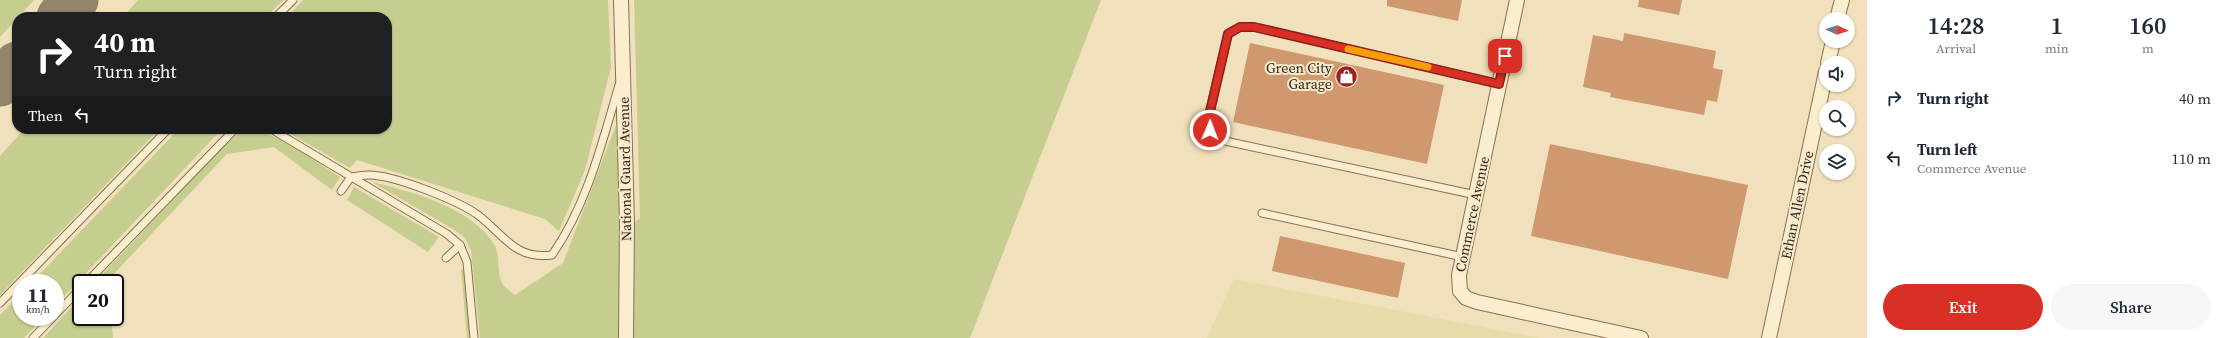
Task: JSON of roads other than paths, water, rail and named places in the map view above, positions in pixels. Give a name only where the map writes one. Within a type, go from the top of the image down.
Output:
[{"type":"street","name":"National Guard Avenue","points":[[621,0],[627,222],[626,338]]},
{"type":"street","name":"Commerce Avenue","points":[[1517,0],[1463,257],[1459,287],[1462,295],[1471,300],[1641,338]]},
{"type":"street","points":[[1839,12],[1842,0]]},
{"type":"street","name":"Ethan Allen Drive","points":[[1769,338],[1822,92]]},
{"type":"lane","points":[[281,12],[293,0]]},
{"type":"lane","points":[[1476,195],[1216,139],[1210,130],[1208,120],[1228,34],[1240,27],[1254,27],[1499,84]]},
{"type":"lane","points":[[341,191],[351,177],[370,175],[396,180],[425,191],[477,215],[522,253],[538,257],[552,256],[566,236],[587,186],[624,68]]},
{"type":"lane","points":[[0,304],[163,134]]},
{"type":"lane","points":[[95,274],[230,134]]},
{"type":"lane","points":[[279,134],[447,234],[460,245],[466,262],[474,338]]},
{"type":"lane","points":[[1262,213],[1463,257]]},
{"type":"lane","points":[[446,258],[460,245]]},
{"type":"lane","points":[[64,306],[72,297]]},
{"type":"lane","points":[[33,338],[44,326]]},
{"type":"place","name":"Green City Garage","points":[[1347,76]]}]
